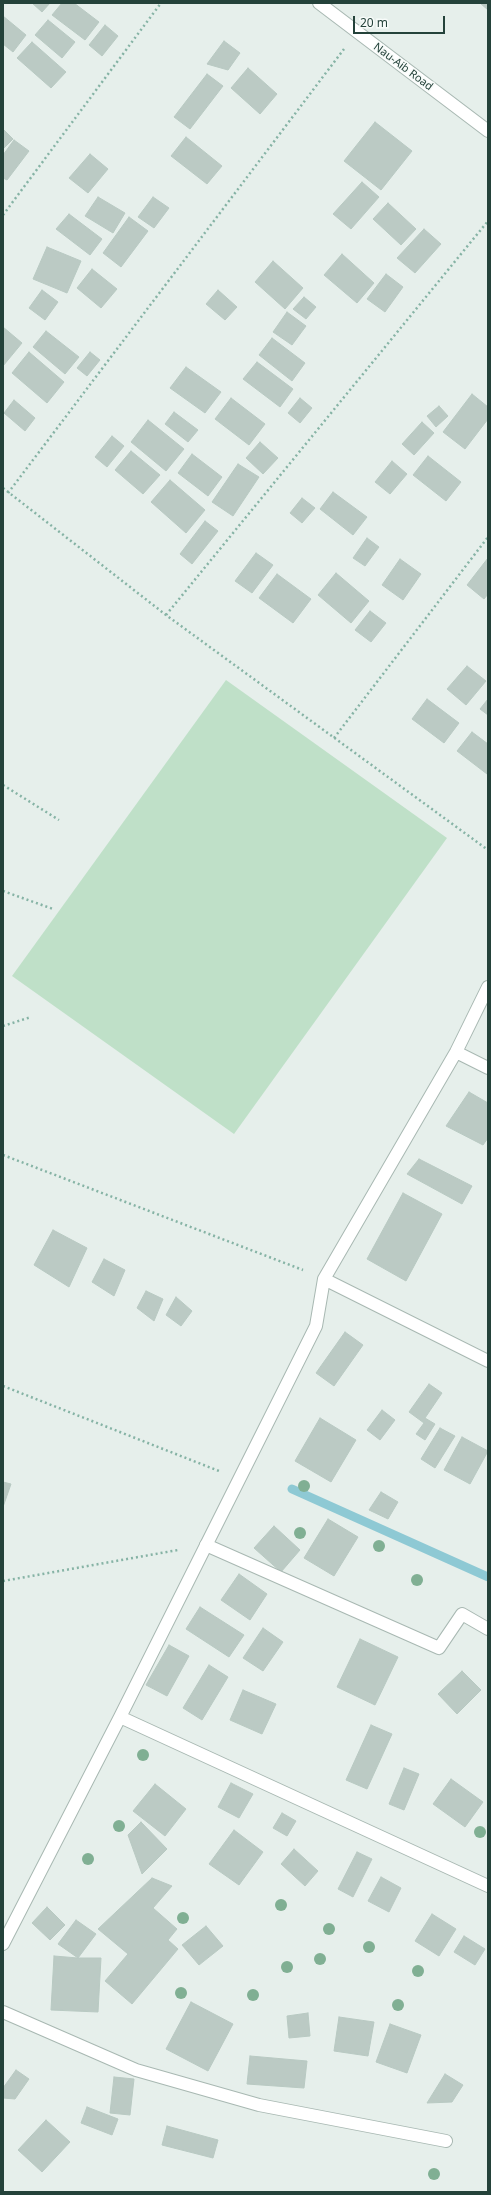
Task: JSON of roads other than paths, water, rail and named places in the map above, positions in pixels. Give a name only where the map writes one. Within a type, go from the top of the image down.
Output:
[{"type":"street","name":"Nau-Aib Road","points":[[319,3],[488,130]]},
{"type":"street","points":[[3,1944],[120,1716],[316,1326],[324,1278],[456,1052],[488,987]]},
{"type":"street","points":[[456,1052],[488,1068]]},
{"type":"street","points":[[324,1278],[488,1361]]},
{"type":"street","points":[[206,1545],[439,1648],[462,1614],[488,1629]]},
{"type":"street","points":[[120,1716],[488,1886]]},
{"type":"street","points":[[3,2012],[136,2070],[259,2104],[446,2142]]},
{"type":"waterway","points":[[292,1489],[488,1577]]}]
